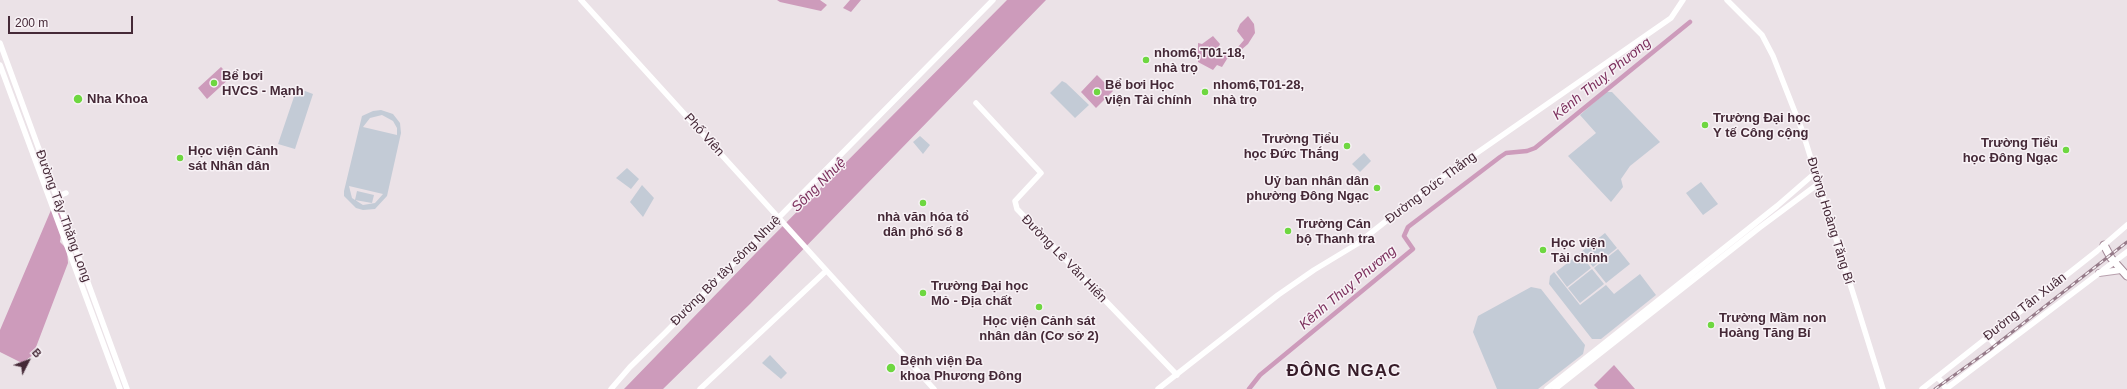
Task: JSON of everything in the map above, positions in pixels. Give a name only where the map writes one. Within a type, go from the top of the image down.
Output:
[{"type":"highway","points":[[2104,245],[2114,262],[2127,276]]},
{"type":"main road","points":[[2099,273],[2121,270]]},
{"type":"street","name":"Phố Viên","points":[[581,0],[782,224],[934,389]]},
{"type":"street","name":"Đường Bờ tây sông Nhuệ","points":[[611,389],[630,366],[665,333],[994,0]]},
{"type":"street","name":"Đường Đức Thắng","points":[[1158,389],[1278,295],[1314,270],[1358,244],[1438,180],[1671,18],[1683,0]]},
{"type":"street","name":"Đường Hoàng Tăng Bí","points":[[1727,0],[1762,34],[1802,130],[1883,389]]},
{"type":"street","name":"Đường Tây Thăng Long","points":[[0,43],[127,389]]},
{"type":"street","name":"Đường Tây Thăng Long","points":[[0,65],[120,389]]},
{"type":"street","name":"Đường Lê Văn Hiến","points":[[976,103],[1041,173],[1015,201],[1017,209],[1177,375]]},
{"type":"street","points":[[17,111],[24,109]]},
{"type":"street","points":[[1547,389],[1777,206],[1815,173]]},
{"type":"street","points":[[1555,389],[1759,228],[1818,184]]},
{"type":"street","points":[[56,197],[66,193]]},
{"type":"street","name":"Đường Tân Xuân","points":[[1922,389],[2104,245],[2127,225]]},
{"type":"street","name":"Đường Tân Xuân","points":[[1946,389],[2127,252]]},
{"type":"street","points":[[700,389],[826,271]]},
{"type":"street","points":[[1988,336],[1998,349]]},
{"type":"street","points":[[1937,377],[1946,389]]},
{"type":"shaded area","points":[[777,0],[820,0],[827,5],[821,11],[780,2]]},
{"type":"shaded area","points":[[850,0],[861,0],[851,12],[843,8]]},
{"type":"shaded area","points":[[1007,0],[1046,0],[750,304],[663,389],[624,389],[755,254]]},
{"type":"shaded area","points":[[1248,16],[1254,24],[1255,33],[1248,44],[1233,57],[1227,59],[1222,67],[1217,65],[1213,70],[1198,62],[1198,43],[1202,44],[1213,36],[1220,44],[1218,48],[1221,53],[1228,54],[1238,47],[1244,40],[1237,31],[1240,24]]},
{"type":"shaded area","name":"Bể bơi HVCS - Mạnh","points":[[221,67],[231,77],[207,99],[198,88]]},
{"type":"shaded area","name":"Bể bơi Học viện Tài chính","points":[[1097,75],[1113,91],[1096,108],[1081,92]]},
{"type":"shaded area","points":[[1062,81],[1089,105],[1075,118],[1050,93]]},
{"type":"shaded area","points":[[297,88],[313,94],[295,149],[278,144]]},
{"type":"shaded area","points":[[1606,92],[1612,92],[1660,142],[1630,166],[1621,179],[1623,187],[1611,202],[1568,156],[1596,133],[1580,115]]},
{"type":"shaded area","points":[[381,110],[393,114],[400,123],[401,133],[387,196],[375,209],[363,210],[356,208],[344,196],[362,116],[373,111]],"holes":[[[382,115],[393,121],[397,128],[397,135],[363,127],[370,118]],[[349,186],[383,194],[375,203],[363,205],[352,198]]]},
{"type":"shaded area","points":[[920,136],[930,145],[923,154],[913,142]]},
{"type":"shaded area","points":[[1364,153],[1371,161],[1360,172],[1352,164]]},
{"type":"shaded area","points":[[627,168],[639,179],[631,189],[616,178]]},
{"type":"shaded area","points":[[1701,182],[1718,204],[1703,215],[1686,193]]},
{"type":"shaded area","points":[[642,185],[654,198],[643,217],[630,202]]},
{"type":"shaded area","points":[[357,191],[374,195],[372,203],[355,200]]},
{"type":"shaded area","points":[[54,203],[64,215],[60,242],[67,249],[68,263],[33,355],[22,363],[0,352],[0,330]]},
{"type":"shaded area","points":[[1605,233],[1617,248],[1593,267],[1581,252]]},
{"type":"shaded area","points":[[1618,249],[1630,264],[1606,283],[1594,268]]},
{"type":"shaded area","points":[[1580,253],[1591,268],[1567,287],[1556,272]]},
{"type":"shaded area","points":[[1592,269],[1604,284],[1580,303],[1568,288]]},
{"type":"shaded area","points":[[1554,272],[1580,305],[1606,285],[1614,294],[1640,274],[1656,295],[1601,339],[1592,339],[1549,284],[1550,276]]},
{"type":"shaded area","points":[[1531,287],[1541,289],[1585,345],[1583,354],[1538,389],[1497,389],[1473,332],[1478,316]]},
{"type":"shaded area","points":[[770,355],[787,373],[781,379],[762,363]]},
{"type":"shaded area","points":[[1614,365],[1635,389],[1598,389],[1594,385]]},
{"type":"waterway","name":"Kênh Thuỵ Phương","points":[[1249,389],[1260,375],[1413,249],[1404,236],[1408,227],[1506,153],[1527,151],[1535,148],[1690,22]]},
{"type":"railway","points":[[1935,389],[1988,351],[2127,242]]},
{"type":"place","name":"nhom6,T01-18, nhà trọ","points":[[1146,60]]},
{"type":"place","name":"Bể bơi HVCS - Mạnh","points":[[214,83]]},
{"type":"place","name":"Bể bơi Học viện Tài chính","points":[[1097,92]]},
{"type":"place","name":"nhom6,T01-28, nhà trọ","points":[[1205,92]]},
{"type":"place","name":"Nha Khoa","points":[[78,99]]},
{"type":"place","name":"Trường Đại học Y tế Công cộng","points":[[1705,125]]},
{"type":"place","name":"Trường Tiểu học Đức Thắng","points":[[1347,146]]},
{"type":"place","name":"Trường Tiểu học Đông Ngạc","points":[[2066,150]]},
{"type":"place","name":"Học viện Cảnh sát Nhân dân","points":[[180,158]]},
{"type":"place","name":"Uỷ ban nhân dân phường Đông Ngạc","points":[[1377,188]]},
{"type":"place","name":"nhà văn hóa tổ dân phố số 8","points":[[923,203]]},
{"type":"place","name":"Trường Cán bộ Thanh tra","points":[[1288,231]]},
{"type":"place","name":"Học viện Tài chính","points":[[1543,250]]},
{"type":"place","name":"Trường Đại học Mỏ - Địa chất","points":[[923,293]]},
{"type":"place","name":"Học viện Cảnh sát nhân dân (Cơ sở 2)","points":[[1039,307]]},
{"type":"place","name":"Trường Mầm non Hoàng Tăng Bí","points":[[1711,325]]},
{"type":"place","name":"Bệnh viện Đa khoa Phương Đông","points":[[891,368]]},
{"type":"district","name":"ĐÔNG NGẠC","points":[[1344,371]]},
{"type":"water label","name":"Sông Nhuệ","points":[[819,185]]}]
